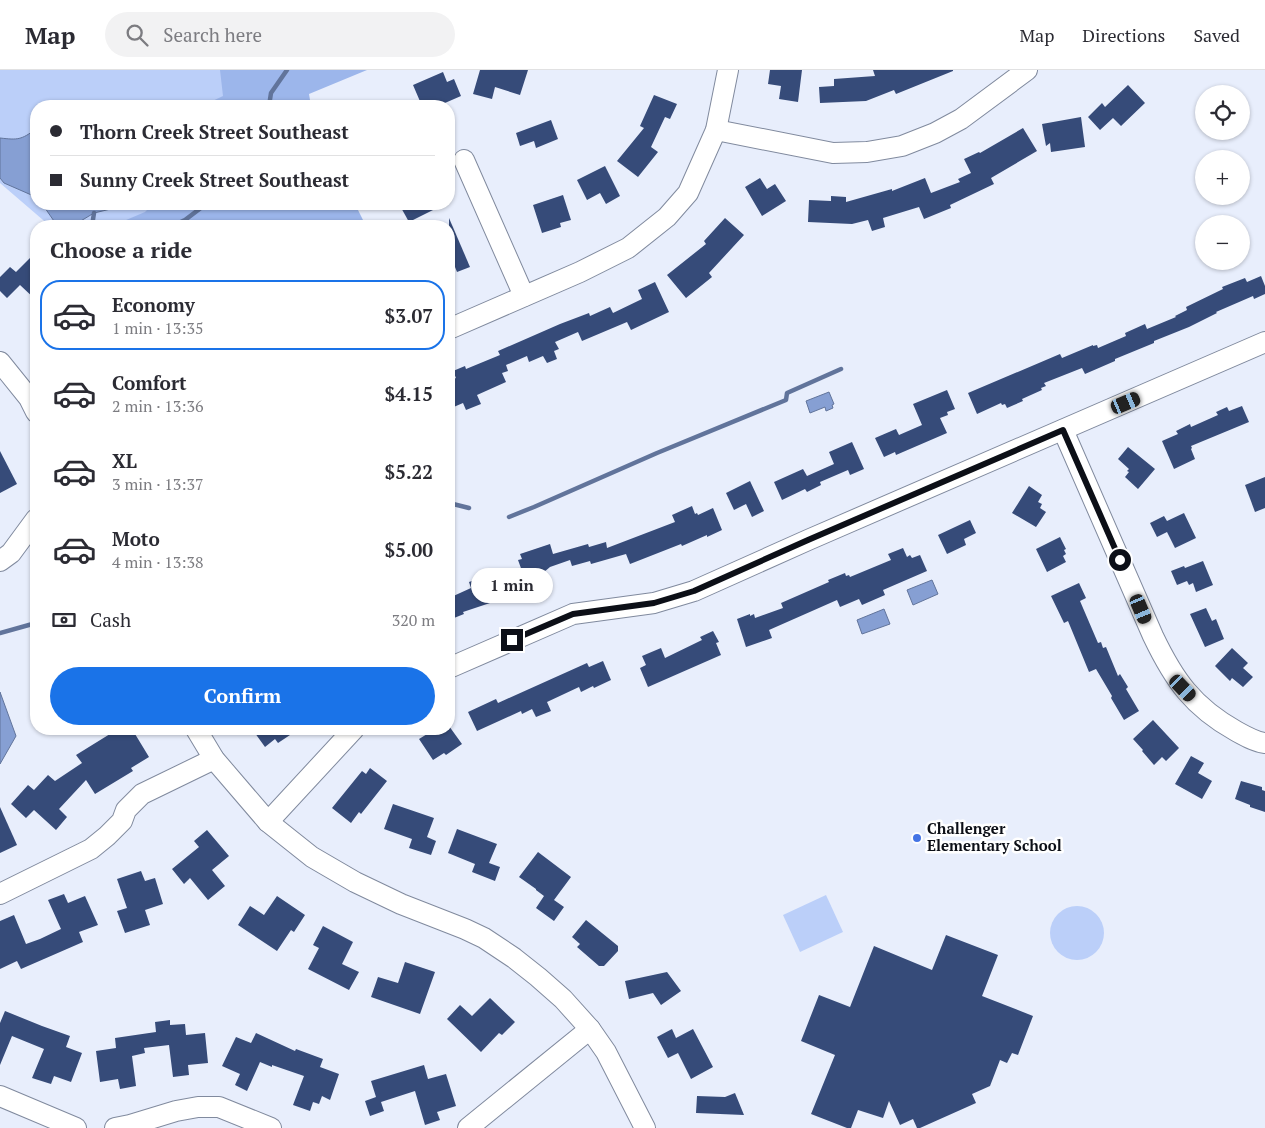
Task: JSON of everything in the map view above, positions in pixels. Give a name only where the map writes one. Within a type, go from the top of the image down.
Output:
[{"type":"street","points":[[455,326],[580,272],[628,248],[668,217],[688,193],[716,130],[728,70]]},
{"type":"street","points":[[716,130],[833,153],[867,152],[902,146],[961,120],[1027,70]]},
{"type":"street","points":[[464,160],[524,296]]},
{"type":"street","points":[[455,665],[573,614],[654,603],[694,591],[1265,342]]},
{"type":"street","points":[[0,362],[30,400]]},
{"type":"street","points":[[1063,430],[1153,636],[1169,667],[1183,688],[1200,706],[1220,722],[1247,737],[1265,743]]},
{"type":"street","points":[[0,561],[11,553],[30,528]]},
{"type":"street","points":[[200,735],[214,759],[268,822],[312,857],[355,882],[401,904],[465,929],[492,943],[538,977],[563,1000],[590,1030],[606,1052],[645,1128]]},
{"type":"street","points":[[268,822],[348,735]]},
{"type":"street","points":[[0,894],[91,849],[117,826],[126,810],[142,794],[214,759]]},
{"type":"street","points":[[468,1128],[590,1030]]},
{"type":"street","points":[[0,1096],[76,1128]]},
{"type":"street","points":[[115,1128],[176,1111],[198,1107],[220,1107],[271,1128]]},
{"type":"shaded area","points":[[0,70],[246,70],[254,100],[30,100],[30,209],[0,183]]},
{"type":"shaded area","points":[[220,70],[367,70],[309,94],[310,100],[215,100],[223,96]]},
{"type":"shaded area","points":[[30,133],[30,194],[4,183],[0,178],[0,138],[11,139]]},
{"type":"shaded area","points":[[31,210],[277,210],[275,220],[43,220]]},
{"type":"shaded area","points":[[46,210],[106,210],[94,213],[82,220],[53,220]]},
{"type":"shaded area","points":[[147,210],[358,210],[363,220],[126,220]]},
{"type":"shaded area","points":[[829,392],[834,404],[832,405],[833,408],[826,411],[825,407],[810,413],[806,401]]},
{"type":"shaded area","points":[[932,580],[938,594],[913,605],[907,590]]},
{"type":"shaded area","points":[[884,609],[890,624],[862,634],[857,620]]},
{"type":"shaded area","points":[[0,692],[16,736],[0,764]]},
{"type":"shaded area","points":[[826,895],[843,932],[800,952],[783,915]]},
{"type":"shaded area","points":[[1072,906],[1082,906],[1092,910],[1100,918],[1104,933],[1100,948],[1092,956],[1082,960],[1072,960],[1062,956],[1054,948],[1050,938],[1050,928],[1054,918],[1062,910]]},
{"type":"building","points":[[480,70],[528,70],[520,95],[495,87],[492,99],[473,94]]},
{"type":"building","points":[[770,70],[802,70],[798,102],[779,99],[781,86],[768,84]]},
{"type":"building","points":[[873,70],[953,71],[896,94],[894,90],[866,101],[820,103],[819,87],[834,86],[834,79],[875,76]]},
{"type":"building","points":[[443,72],[447,82],[454,79],[461,96],[452,100],[419,100],[413,85]]},
{"type":"building","points":[[1128,85],[1145,103],[1121,126],[1113,118],[1100,130],[1088,117],[1102,103],[1105,107]]},
{"type":"building","points":[[654,95],[677,104],[670,119],[665,117],[651,147],[658,152],[638,177],[617,161],[644,128],[640,126]]},
{"type":"building","points":[[1081,117],[1085,147],[1051,152],[1050,143],[1046,146],[1042,124]]},
{"type":"building","points":[[551,120],[558,139],[536,148],[534,141],[520,146],[516,133]]},
{"type":"building","points":[[1023,128],[1037,151],[991,178],[994,184],[950,205],[951,208],[924,219],[919,207],[883,218],[885,227],[872,231],[868,220],[852,224],[808,222],[809,200],[831,201],[831,196],[846,197],[846,202],[892,189],[892,191],[925,178],[931,193],[960,182],[958,179],[971,173],[964,159],[980,153]]},
{"type":"building","points":[[605,166],[620,196],[606,204],[600,193],[587,200],[577,180]]},
{"type":"building","points":[[760,178],[767,189],[775,184],[786,201],[762,216],[745,187]]},
{"type":"building","points":[[563,195],[571,220],[560,223],[561,227],[542,233],[533,205]]},
{"type":"building","points":[[402,210],[433,210],[413,220],[408,220]]},
{"type":"building","points":[[725,218],[744,235],[709,273],[712,277],[686,298],[667,275],[706,244],[704,241]]},
{"type":"building","points":[[455,232],[470,267],[457,272],[455,267]]},
{"type":"building","points":[[30,258],[30,294],[20,285],[7,298],[0,291],[0,277],[10,267],[16,272]]},
{"type":"building","points":[[1261,276],[1265,286],[1265,294],[1254,299],[1253,296],[1216,312],[1189,327],[1154,341],[1154,343],[1085,374],[1082,368],[1044,383],[1046,386],[1041,388],[1042,390],[1007,408],[1005,404],[1002,405],[1001,403],[977,414],[968,393],[1060,354],[1062,358],[1093,345],[1097,345],[1098,348],[1126,336],[1125,333],[1145,324],[1147,329],[1176,317],[1187,310],[1186,307],[1223,289],[1222,287],[1245,278],[1247,282]]},
{"type":"building","points":[[655,282],[669,312],[631,330],[627,322],[582,341],[578,332],[555,342],[559,349],[554,351],[557,359],[547,363],[543,356],[529,362],[527,356],[506,365],[508,371],[502,373],[506,382],[477,395],[481,404],[466,410],[463,403],[455,406],[455,370],[465,366],[466,369],[500,355],[498,351],[589,313],[590,316],[610,307],[613,313],[642,299],[638,290]]},
{"type":"building","points":[[947,390],[955,409],[947,412],[948,415],[940,418],[947,433],[896,455],[895,452],[884,457],[875,438],[896,429],[899,435],[922,425],[913,404]]},
{"type":"building","points":[[1242,406],[1249,422],[1191,446],[1195,459],[1174,469],[1162,441],[1178,434],[1176,431],[1190,424],[1191,427],[1218,415],[1216,412],[1227,407],[1229,411]]},
{"type":"building","points":[[852,442],[864,469],[850,475],[848,470],[820,482],[821,485],[807,492],[805,489],[782,500],[774,482],[803,469],[807,476],[834,464],[829,452]]},
{"type":"building","points":[[1128,447],[1155,469],[1138,489],[1125,477],[1129,469],[1118,459]]},
{"type":"building","points":[[0,451],[17,484],[0,493]]},
{"type":"building","points":[[1265,477],[1265,508],[1255,512],[1245,485]]},
{"type":"building","points":[[750,481],[764,511],[752,517],[746,504],[734,510],[726,493]]},
{"type":"building","points":[[1029,486],[1042,495],[1038,502],[1042,504],[1040,508],[1046,512],[1036,527],[1012,513]]},
{"type":"building","points":[[692,506],[695,514],[697,513],[698,515],[713,508],[722,530],[630,564],[626,554],[591,564],[590,561],[572,566],[570,560],[550,567],[537,578],[526,582],[518,560],[522,559],[520,554],[550,544],[553,554],[588,544],[589,547],[606,542],[607,548],[675,522],[672,515]]},
{"type":"building","points":[[1184,513],[1196,538],[1175,548],[1167,532],[1157,537],[1150,523],[1164,516],[1167,521]]},
{"type":"building","points":[[970,520],[976,533],[964,539],[966,545],[947,554],[938,535]]},
{"type":"building","points":[[1060,537],[1066,549],[1064,550],[1066,554],[1063,556],[1066,562],[1047,572],[1036,549]]},
{"type":"building","points":[[903,548],[907,557],[910,555],[912,558],[920,555],[927,571],[883,590],[885,595],[862,605],[859,599],[840,607],[837,600],[769,630],[772,638],[746,647],[737,619],[750,614],[750,616],[754,614],[755,618],[783,608],[781,603],[829,582],[828,580],[845,573],[846,576],[849,575],[850,577],[891,560],[888,554]]},
{"type":"building","points":[[1203,561],[1213,585],[1196,592],[1193,583],[1189,585],[1187,581],[1177,585],[1171,571]]},
{"type":"building","points":[[498,572],[505,591],[489,600],[490,603],[463,612],[464,614],[455,618],[455,595],[471,588],[469,582]]},
{"type":"building","points":[[1079,583],[1086,598],[1080,601],[1098,643],[1101,642],[1103,648],[1106,647],[1118,676],[1120,674],[1128,687],[1126,689],[1139,711],[1124,720],[1096,669],[1089,672],[1068,621],[1064,623],[1051,596]]},
{"type":"building","points":[[1206,608],[1212,621],[1216,619],[1224,639],[1205,647],[1190,614]]},
{"type":"building","points":[[713,631],[719,642],[716,643],[721,655],[648,687],[640,668],[646,665],[642,656],[661,648],[665,658],[702,640],[700,637]]},
{"type":"building","points":[[1232,648],[1248,663],[1243,668],[1253,677],[1243,687],[1232,678],[1230,681],[1215,666]]},
{"type":"building","points":[[603,661],[611,680],[581,692],[579,687],[547,702],[551,711],[536,717],[532,709],[522,714],[521,711],[477,731],[468,712],[496,699],[498,703],[587,663],[589,667]]},
{"type":"building","points":[[1153,720],[1179,748],[1166,761],[1162,757],[1154,765],[1133,739]]},
{"type":"building","points":[[455,734],[462,744],[446,755],[444,753],[433,760],[419,739],[426,735]]},
{"type":"building","points":[[108,735],[136,735],[149,757],[131,768],[133,771],[95,794],[86,780],[59,809],[67,817],[56,830],[34,810],[26,818],[11,804],[28,785],[34,790],[48,775],[55,781],[82,763],[76,755]]},
{"type":"building","points":[[256,735],[290,735],[278,743],[275,739],[265,747]]},
{"type":"building","points":[[1191,756],[1204,763],[1198,773],[1212,781],[1202,799],[1175,784]]},
{"type":"building","points":[[370,768],[387,781],[361,814],[359,812],[351,823],[332,808],[362,771],[366,774]]},
{"type":"building","points":[[1241,781],[1262,787],[1262,790],[1265,791],[1265,812],[1235,799]]},
{"type":"building","points":[[393,804],[434,818],[427,837],[436,841],[431,855],[409,848],[412,839],[384,829]]},
{"type":"building","points":[[0,807],[17,845],[0,853]]},
{"type":"building","points":[[457,829],[497,844],[489,863],[500,867],[495,881],[472,872],[475,864],[448,853]]},
{"type":"building","points":[[207,830],[229,856],[212,870],[225,886],[208,900],[190,878],[184,884],[172,869],[199,847],[194,841]]},
{"type":"building","points":[[538,852],[571,877],[554,900],[564,907],[554,921],[536,908],[544,896],[519,877]]},
{"type":"building","points":[[141,871],[145,881],[155,878],[163,904],[145,910],[150,925],[125,933],[117,911],[127,908],[117,879]]},
{"type":"building","points":[[64,894],[68,903],[85,896],[98,925],[79,932],[83,942],[21,969],[17,961],[0,969],[0,921],[14,915],[26,944],[40,939],[61,929],[48,900]]},
{"type":"building","points":[[277,896],[305,915],[294,932],[291,930],[277,951],[238,925],[250,906],[264,915]]},
{"type":"building","points":[[586,920],[618,946],[618,951],[604,966],[599,966],[577,947],[580,944],[572,937]]},
{"type":"building","points":[[323,926],[353,942],[342,964],[359,972],[349,990],[308,969],[319,948],[313,945]]},
{"type":"building","points":[[946,935],[998,955],[982,996],[1033,1016],[1018,1055],[1012,1053],[1007,1063],[1000,1060],[990,1086],[972,1094],[976,1103],[920,1128],[917,1128],[913,1119],[900,1125],[889,1101],[883,1118],[858,1110],[851,1128],[811,1114],[835,1055],[801,1041],[819,995],[850,1007],[874,946],[932,970]]},
{"type":"building","points":[[405,962],[435,972],[420,1014],[371,997],[378,977],[398,983]]},
{"type":"building","points":[[667,972],[681,991],[661,1005],[653,993],[629,999],[625,981]]},
{"type":"building","points":[[490,998],[515,1022],[502,1035],[499,1033],[481,1052],[447,1019],[460,1005],[472,1016]]},
{"type":"building","points":[[5,1011],[70,1036],[66,1047],[82,1053],[71,1082],[54,1076],[51,1084],[32,1078],[44,1049],[12,1036],[0,1065],[0,1023]]},
{"type":"building","points":[[170,1020],[170,1025],[185,1024],[186,1035],[205,1033],[208,1063],[188,1065],[189,1075],[173,1077],[169,1045],[144,1048],[145,1053],[132,1056],[136,1086],[120,1089],[118,1079],[100,1082],[96,1051],[116,1048],[115,1038],[156,1032],[155,1022]]},
{"type":"building","points":[[672,1029],[676,1038],[693,1029],[713,1067],[691,1079],[678,1053],[668,1058],[657,1037]]},
{"type":"building","points":[[256,1033],[295,1051],[296,1049],[323,1059],[320,1067],[339,1074],[330,1100],[322,1096],[319,1104],[313,1102],[310,1111],[293,1105],[304,1076],[260,1062],[247,1091],[235,1085],[240,1074],[222,1066],[236,1037],[251,1043]]},
{"type":"building","points":[[424,1065],[428,1079],[446,1074],[456,1106],[437,1112],[440,1120],[425,1125],[415,1091],[381,1102],[384,1111],[370,1116],[365,1101],[376,1097],[371,1081]]},
{"type":"building","points":[[735,1093],[744,1115],[696,1113],[697,1096],[725,1097]]},
{"type":"waterway","points":[[270,100],[271,93],[287,70]]},
{"type":"waterway","points":[[185,220],[198,210]]},
{"type":"waterway","points":[[93,220],[94,213]]},
{"type":"waterway","points":[[509,517],[786,400],[787,393],[841,369]]},
{"type":"waterway","points":[[455,504],[469,508]]},
{"type":"waterway","points":[[0,633],[30,625]]},
{"type":"place","name":"Challenger Elementary School","points":[[917,838]]},
{"type":"route","points":[[512,640],[573,614],[654,603],[694,591],[1063,430],[1120,560]]}]
